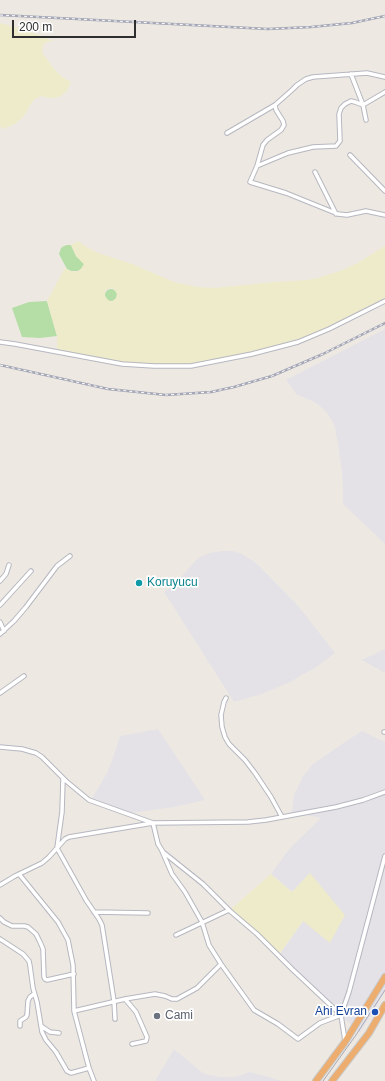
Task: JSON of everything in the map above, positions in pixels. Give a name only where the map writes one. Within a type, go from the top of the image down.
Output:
[{"type":"highway","points":[[316,1081],[345,1042],[385,977]]},
{"type":"highway","points":[[332,1081],[368,1033],[385,1005]]},
{"type":"street","points":[[227,134],[275,105],[306,79],[313,77],[367,73],[385,77]]},
{"type":"street","points":[[351,74],[363,105],[366,120]]},
{"type":"street","points":[[363,105],[385,92]]},
{"type":"street","points":[[257,166],[288,153],[313,147],[336,146],[340,141],[339,114],[341,108],[344,104],[349,102],[355,102],[363,105]]},
{"type":"street","points":[[275,105],[276,112],[283,121],[284,126],[266,140],[260,151],[257,166],[250,182],[286,193],[336,214],[347,215],[366,211],[385,215]]},
{"type":"street","points":[[350,155],[385,191]]},
{"type":"street","points":[[314,172],[336,214]]},
{"type":"street","points":[[0,342],[122,364],[191,366],[252,354],[298,342],[329,329],[385,301]]},
{"type":"street","points":[[0,634],[26,607],[56,566],[70,556]]},
{"type":"street","points":[[0,581],[6,574],[9,565]]},
{"type":"street","points":[[0,605],[31,571]]},
{"type":"street","points":[[0,622],[4,631]]},
{"type":"street","points":[[0,693],[24,676]]},
{"type":"street","points":[[226,698],[221,715],[225,738],[255,773],[282,817]]},
{"type":"street","points":[[0,746],[22,749],[36,753],[45,759],[63,779],[89,800],[153,824]]},
{"type":"street","points":[[63,779],[62,812],[57,848],[86,900],[101,922],[114,1001],[115,1019]]},
{"type":"street","points":[[0,885],[42,863],[65,839],[70,837],[153,824],[248,822],[336,807],[367,799],[385,792]]},
{"type":"street","points":[[153,824],[158,844],[166,862],[202,922],[209,945],[254,1010],[278,1024],[298,1039],[320,1023],[341,1015]]},
{"type":"street","points":[[161,850],[203,884],[341,1015]]},
{"type":"street","points":[[345,1042],[341,1015],[349,992],[385,856]]},
{"type":"street","points":[[19,874],[64,931],[71,952],[74,974],[74,1011],[89,1068],[94,1081]]},
{"type":"street","points":[[176,935],[229,910]]},
{"type":"street","points":[[94,912],[148,913]]},
{"type":"street","points":[[0,918],[12,926],[28,927],[36,934],[43,949],[45,979],[47,980],[74,974]]},
{"type":"street","points":[[0,939],[21,952],[27,958],[30,966],[34,994],[44,1038],[56,1052],[67,1071],[71,1072],[89,1068]]},
{"type":"street","points":[[74,1011],[114,1001],[155,994],[172,999],[180,998],[197,988],[221,964]]},
{"type":"street","points":[[20,1026],[20,1021],[27,1015],[28,1001],[34,994]]},
{"type":"street","points":[[125,999],[136,1012],[147,1037],[146,1041],[132,1044]]},
{"type":"street","points":[[41,1026],[50,1032],[59,1033]]},
{"type":"shaded area","points":[[385,329],[385,544],[343,504],[342,471],[335,427],[331,419],[319,405],[296,394],[286,380]]},
{"type":"shaded area","points":[[220,551],[233,551],[242,554],[257,564],[299,607],[335,653],[318,666],[290,682],[262,694],[234,702],[164,592],[174,585],[198,558]]},
{"type":"shaded area","points":[[385,649],[385,673],[360,659],[364,659]]},
{"type":"shaded area","points":[[158,729],[205,800],[174,807],[130,813],[108,809],[90,802],[107,773],[120,736]]},
{"type":"shaded area","points":[[362,731],[385,742],[385,992],[360,1033],[278,957],[303,921],[310,873],[292,892],[271,874],[291,847],[321,818],[292,812],[294,795],[303,776],[313,764]]},
{"type":"shaded area","points":[[174,1049],[203,1073],[209,1075],[233,1077],[249,1072],[282,1081],[155,1081]]},
{"type":"green space","points":[[71,245],[76,256],[84,264],[78,271],[71,271],[67,269],[59,254],[61,248]]},
{"type":"green space","points":[[109,289],[113,289],[117,295],[113,301],[109,301],[105,297],[105,293]]},
{"type":"green space","points":[[47,301],[57,336],[40,338],[22,337],[12,308],[29,302]]},
{"type":"sand","points":[[0,23],[26,30],[53,41],[44,44],[42,50],[43,54],[62,77],[71,82],[67,91],[59,97],[50,98],[41,96],[35,99],[20,120],[13,125],[2,129],[0,125]]},
{"type":"sand","points":[[78,241],[98,253],[132,264],[174,282],[197,287],[213,288],[318,278],[356,264],[385,246],[385,299],[335,325],[299,339],[202,363],[180,365],[134,364],[107,360],[57,349],[57,336],[47,301],[65,268],[75,272],[80,270],[84,264],[76,256],[71,245]],"holes":[[[110,288],[114,289],[117,294],[116,298],[112,302],[105,296],[105,291]]]},
{"type":"sand","points":[[310,873],[345,915],[330,943],[303,921],[280,953],[231,909],[271,874],[292,892]]},
{"type":"tram line","points":[[323,1081],[356,1035],[385,990]]},
{"type":"railway","points":[[0,15],[268,29],[352,23],[385,16]]},
{"type":"railway","points":[[0,365],[108,389],[166,395],[211,392],[272,376],[323,354],[385,323]]},
{"type":"place","name":"Koruyucu","points":[[139,583]]},
{"type":"place","name":"Ahi Evran","points":[[375,1012]]},
{"type":"place","name":"Cami","points":[[157,1016]]}]
